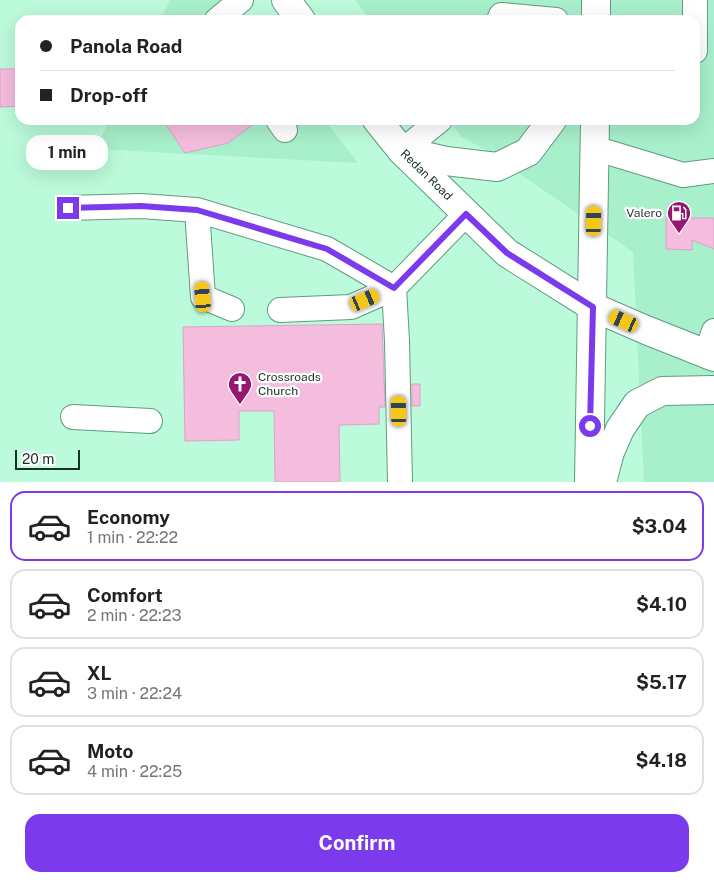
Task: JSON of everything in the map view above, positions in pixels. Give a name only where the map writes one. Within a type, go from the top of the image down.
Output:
[{"type":"main road","points":[[286,0],[297,15]]},
{"type":"main road","points":[[596,0],[596,15]]},
{"type":"main road","name":"Redan Road","points":[[381,125],[402,151],[507,253],[593,307],[646,330],[711,347]]},
{"type":"main road","points":[[402,151],[446,161],[497,167],[528,152],[548,125]]},
{"type":"main road","points":[[589,482],[595,125]]},
{"type":"main road","points":[[602,482],[610,452],[620,428],[637,404],[662,391],[714,390]]},
{"type":"lane","points":[[223,15],[241,0]]},
{"type":"lane","points":[[695,0],[695,15]]},
{"type":"lane","points":[[402,151],[434,125]]},
{"type":"lane","points":[[594,148],[683,175],[714,170]]},
{"type":"lane","points":[[68,208],[141,206],[197,210],[327,249],[394,288]]},
{"type":"lane","points":[[197,210],[203,297],[232,309]]},
{"type":"lane","points":[[280,310],[351,307],[394,288],[466,214]]},
{"type":"lane","points":[[394,288],[400,482]]},
{"type":"lane","points":[[73,417],[150,421]]},
{"type":"shaded area","points":[[170,0],[236,0],[247,15],[162,15]]},
{"type":"shaded area","points":[[355,0],[714,0],[714,482],[644,482],[633,252],[487,151],[462,137],[452,125],[700,125],[700,15],[366,15]]},
{"type":"shaded area","points":[[107,125],[329,125],[358,163],[95,149]]},
{"type":"building","points":[[0,69],[15,69],[15,106],[0,107]]},
{"type":"building","points":[[166,125],[252,125],[228,143],[185,153]]},
{"type":"building","points":[[666,218],[714,218],[714,249],[692,240],[692,250],[666,249]]},
{"type":"building","points":[[382,324],[385,407],[379,407],[379,424],[339,425],[340,482],[275,482],[274,411],[239,411],[239,440],[185,441],[183,327]]},
{"type":"building","points":[[412,384],[420,384],[420,406],[412,406]]},
{"type":"place","name":"Valero","points":[[679,234]]},
{"type":"place","name":"Crossroads Church","points":[[240,405]]},
{"type":"route","points":[[68,208],[141,206],[197,210],[327,249],[394,288],[466,214],[507,253],[593,307],[590,426]]}]
